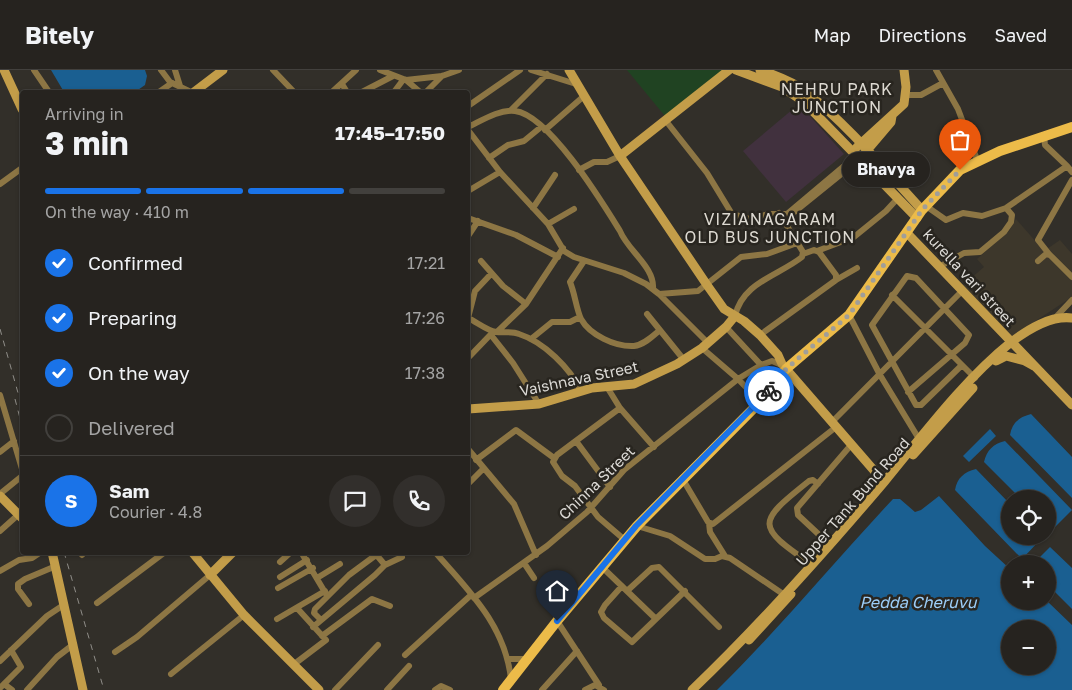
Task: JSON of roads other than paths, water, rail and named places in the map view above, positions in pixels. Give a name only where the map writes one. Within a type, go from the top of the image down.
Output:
[{"type":"main road","points":[[503,690],[557,621],[626,541],[636,526],[760,402],[784,366],[849,315],[922,211],[960,170],[1000,151],[1072,127]]},
{"type":"street","points":[[4,70],[20,105]]},
{"type":"street","points":[[34,70],[48,90]]},
{"type":"street","points":[[161,70],[172,84],[188,90]]},
{"type":"street","points":[[175,70],[180,86]]},
{"type":"street","points":[[273,70],[292,90]]},
{"type":"street","points":[[334,90],[356,70]]},
{"type":"street","points":[[380,70],[405,80],[418,90]]},
{"type":"street","points":[[470,105],[520,70]]},
{"type":"street","points":[[531,70],[576,84]]},
{"type":"street","points":[[569,70],[620,156],[724,309],[760,335],[778,355],[784,366],[884,482]]},
{"type":"street","points":[[579,170],[594,162],[607,162],[620,156],[729,70]]},
{"type":"street","points":[[736,70],[793,93],[898,198],[922,211],[946,220],[963,213],[982,216],[1006,208],[1069,169],[1045,145],[1044,136]]},
{"type":"street","points":[[760,70],[777,76],[804,91],[860,144],[922,211]]},
{"type":"street","points":[[857,155],[860,144],[904,104],[906,95],[904,70]]},
{"type":"street","points":[[936,70],[958,109],[978,162]]},
{"type":"street","points":[[195,90],[220,71]]},
{"type":"street","points":[[396,90],[405,80],[442,76],[455,71]]},
{"type":"street","points":[[470,130],[496,114],[511,110],[547,74]]},
{"type":"street","points":[[366,90],[393,76]]},
{"type":"street","points":[[428,90],[442,76]]},
{"type":"street","points":[[906,95],[921,95],[943,83]]},
{"type":"street","points":[[162,90],[172,84]]},
{"type":"street","points":[[342,84],[346,90]]},
{"type":"street","points":[[489,158],[508,145],[524,141],[584,96]]},
{"type":"street","points":[[511,110],[521,113],[543,128],[558,142],[617,226],[624,240],[652,276],[656,292]]},
{"type":"street","points":[[666,121],[707,172],[732,214],[750,219],[779,213],[796,212],[857,155],[867,152],[891,122],[892,116]]},
{"type":"street","points":[[470,134],[500,172],[548,224],[569,254],[630,276],[656,292],[760,402]]},
{"type":"street","points":[[0,184],[20,169]]},
{"type":"street","points":[[470,190],[500,172]]},
{"type":"street","points":[[533,208],[555,174]]},
{"type":"street","points":[[1072,180],[1038,240],[1072,277]]},
{"type":"street","points":[[735,316],[743,296],[751,289],[800,259],[803,254],[818,251],[854,237],[886,212],[898,198]]},
{"type":"street","points":[[939,267],[964,253],[980,252],[998,237],[1012,219],[1011,212],[1006,208]]},
{"type":"street","points":[[548,224],[574,209]]},
{"type":"street","points":[[779,213],[803,254]]},
{"type":"street","points":[[470,219],[516,234],[558,257]]},
{"type":"street","points":[[470,233],[478,221]]},
{"type":"street","name":"kurella vari street","points":[[907,233],[1072,405]]},
{"type":"street","points":[[656,292],[694,292],[707,285],[742,256],[767,254],[796,243]]},
{"type":"street","points":[[470,356],[526,304],[563,248]]},
{"type":"street","points":[[818,251],[836,275],[836,280]]},
{"type":"street","points":[[1038,261],[1049,254]]},
{"type":"street","points":[[481,261],[508,291],[526,304]]},
{"type":"street","points":[[584,261],[570,282],[576,295],[580,317],[585,325],[606,340],[622,345],[640,344],[660,330]]},
{"type":"street","points":[[760,335],[836,280],[857,268]]},
{"type":"street","points":[[470,310],[475,291],[491,274]]},
{"type":"street","points":[[908,392],[965,342],[969,335],[916,278],[909,275],[892,295],[872,325],[908,392],[916,405],[919,406],[962,365]]},
{"type":"street","points":[[709,523],[715,523],[834,425],[892,362],[962,291]]},
{"type":"street","points":[[892,295],[975,378]]},
{"type":"street","points":[[1054,318],[1072,300]]},
{"type":"street","points":[[647,314],[684,360]]},
{"type":"street","points":[[849,315],[880,375],[919,438]]},
{"type":"street","name":"Vaishnava Street","points":[[470,410],[539,404],[581,391],[634,384],[684,360],[705,346],[735,316]]},
{"type":"street","points":[[531,339],[552,322],[570,322],[580,317]]},
{"type":"street","points":[[1054,318],[1072,318]]},
{"type":"street","name":"Upper Tank Bund Road","points":[[692,690],[724,659],[811,564],[884,482],[919,438],[975,378],[1011,343],[1038,325],[1054,318]]},
{"type":"street","points":[[470,319],[494,333],[539,404]]},
{"type":"street","points":[[726,327],[761,365]]},
{"type":"street","points":[[494,333],[516,333],[531,339],[564,364],[574,377],[581,391]]},
{"type":"street","name":"Upper Tank Bund Road","points":[[699,690],[763,626],[997,360],[1006,356],[1016,357],[1034,366]]},
{"type":"street","name":"Chinna Street","points":[[405,655],[473,596],[536,555],[591,508],[624,470],[738,379],[761,365],[772,361],[784,366]]},
{"type":"street","points":[[607,387],[620,408],[654,447]]},
{"type":"street","points":[[0,395],[2,410],[20,462]]},
{"type":"street","points":[[620,408],[576,440],[554,458],[553,462],[559,473],[575,486],[591,508],[626,541]]},
{"type":"street","points":[[476,460],[516,430],[554,458]]},
{"type":"street","points":[[576,440],[610,487]]},
{"type":"street","points":[[0,452],[14,441]]},
{"type":"street","points":[[829,544],[797,513],[799,505],[851,444]]},
{"type":"street","points":[[470,453],[514,504],[536,555]]},
{"type":"street","points":[[470,482],[483,469]]},
{"type":"street","points":[[0,531],[20,516],[0,495],[20,478]]},
{"type":"street","points":[[682,478],[709,523],[710,532],[725,556],[783,594]]},
{"type":"street","points":[[811,564],[778,541],[773,535],[770,523],[774,511],[809,481],[813,480],[818,484]]},
{"type":"street","points":[[636,526],[670,536],[705,558],[715,559],[725,556]]},
{"type":"street","points":[[0,571],[19,560],[32,558],[36,555]]},
{"type":"street","points":[[53,555],[83,690]]},
{"type":"street","points":[[97,603],[161,555]]},
{"type":"street","points":[[194,555],[244,615],[318,690]]},
{"type":"street","points":[[115,652],[137,637],[210,575],[230,555]]},
{"type":"street","points":[[280,562],[288,555]]},
{"type":"street","points":[[303,555],[313,568],[326,594]]},
{"type":"street","points":[[321,620],[314,610],[326,594],[374,555]]},
{"type":"street","points":[[376,555],[385,565]]},
{"type":"street","points":[[438,555],[473,596],[498,631],[508,659],[511,678]]},
{"type":"street","points":[[313,627],[385,565],[402,557]]},
{"type":"street","points":[[280,577],[307,560]]},
{"type":"street","points":[[524,563],[534,578]]},
{"type":"street","points":[[318,578],[340,564]]},
{"type":"street","points":[[29,604],[18,588],[18,584],[25,579],[56,566]]},
{"type":"street","points":[[628,591],[652,568],[657,566],[685,591],[719,627]]},
{"type":"street","points":[[602,567],[656,619]]},
{"type":"street","points":[[278,588],[313,568]]},
{"type":"street","points":[[622,586],[601,612],[604,618],[632,642],[685,591]]},
{"type":"street","points":[[277,619],[326,594]]},
{"type":"street","points":[[322,636],[372,599],[390,606]]},
{"type":"street","points":[[0,661],[53,611],[64,604]]},
{"type":"street","points":[[293,665],[326,640],[297,608]]},
{"type":"street","points":[[172,674],[244,615]]},
{"type":"street","points":[[557,621],[601,688],[585,690]]},
{"type":"street","points":[[27,690],[52,663],[74,644]]},
{"type":"street","points":[[334,690],[378,645]]},
{"type":"street","points":[[11,650],[21,667],[2,686],[12,690]]},
{"type":"street","points":[[542,690],[577,651]]},
{"type":"street","points":[[508,659],[527,659]]},
{"type":"street","points":[[387,690],[409,666]]},
{"type":"street","points":[[435,690],[441,686],[450,690]]},
{"type":"water","points":[[51,70],[145,70],[147,76],[145,85],[138,90],[63,90]]},
{"type":"water","points":[[1031,414],[1072,457],[1072,498],[1010,435],[1012,427],[1017,421]]},
{"type":"water","points":[[990,429],[996,436],[969,462],[963,456]]},
{"type":"water","points":[[1005,441],[1053,490],[1012,490],[984,462],[991,448]]},
{"type":"water","points":[[976,469],[1001,495],[1001,537],[955,490],[957,482],[968,472]]},
{"type":"water","points":[[1056,494],[1072,510],[1056,526]]},
{"type":"water","name":"Pedda Cheruvu","points":[[939,496],[1001,561],[1001,610],[1056,610],[1072,625],[1072,690],[717,690],[893,499],[900,499],[915,512],[921,510]]},
{"type":"water","points":[[1008,545],[1035,545],[1026,555],[1018,555]]},
{"type":"water","points":[[1050,547],[1072,568],[1072,609],[1056,593],[1056,555],[1042,555]]},
{"type":"railway","points":[[0,329],[20,400]]},
{"type":"railway","points":[[15,399],[20,418]]},
{"type":"railway","points":[[65,555],[104,690]]},
{"type":"place","name":"Bhavya","points":[[960,170]]},
{"type":"district","name":"NEHRU PARK JUNCTION","points":[[837,98]]},
{"type":"district","name":"VIZIANAGARAM OLD BUS JUNCTION","points":[[770,228]]}]
